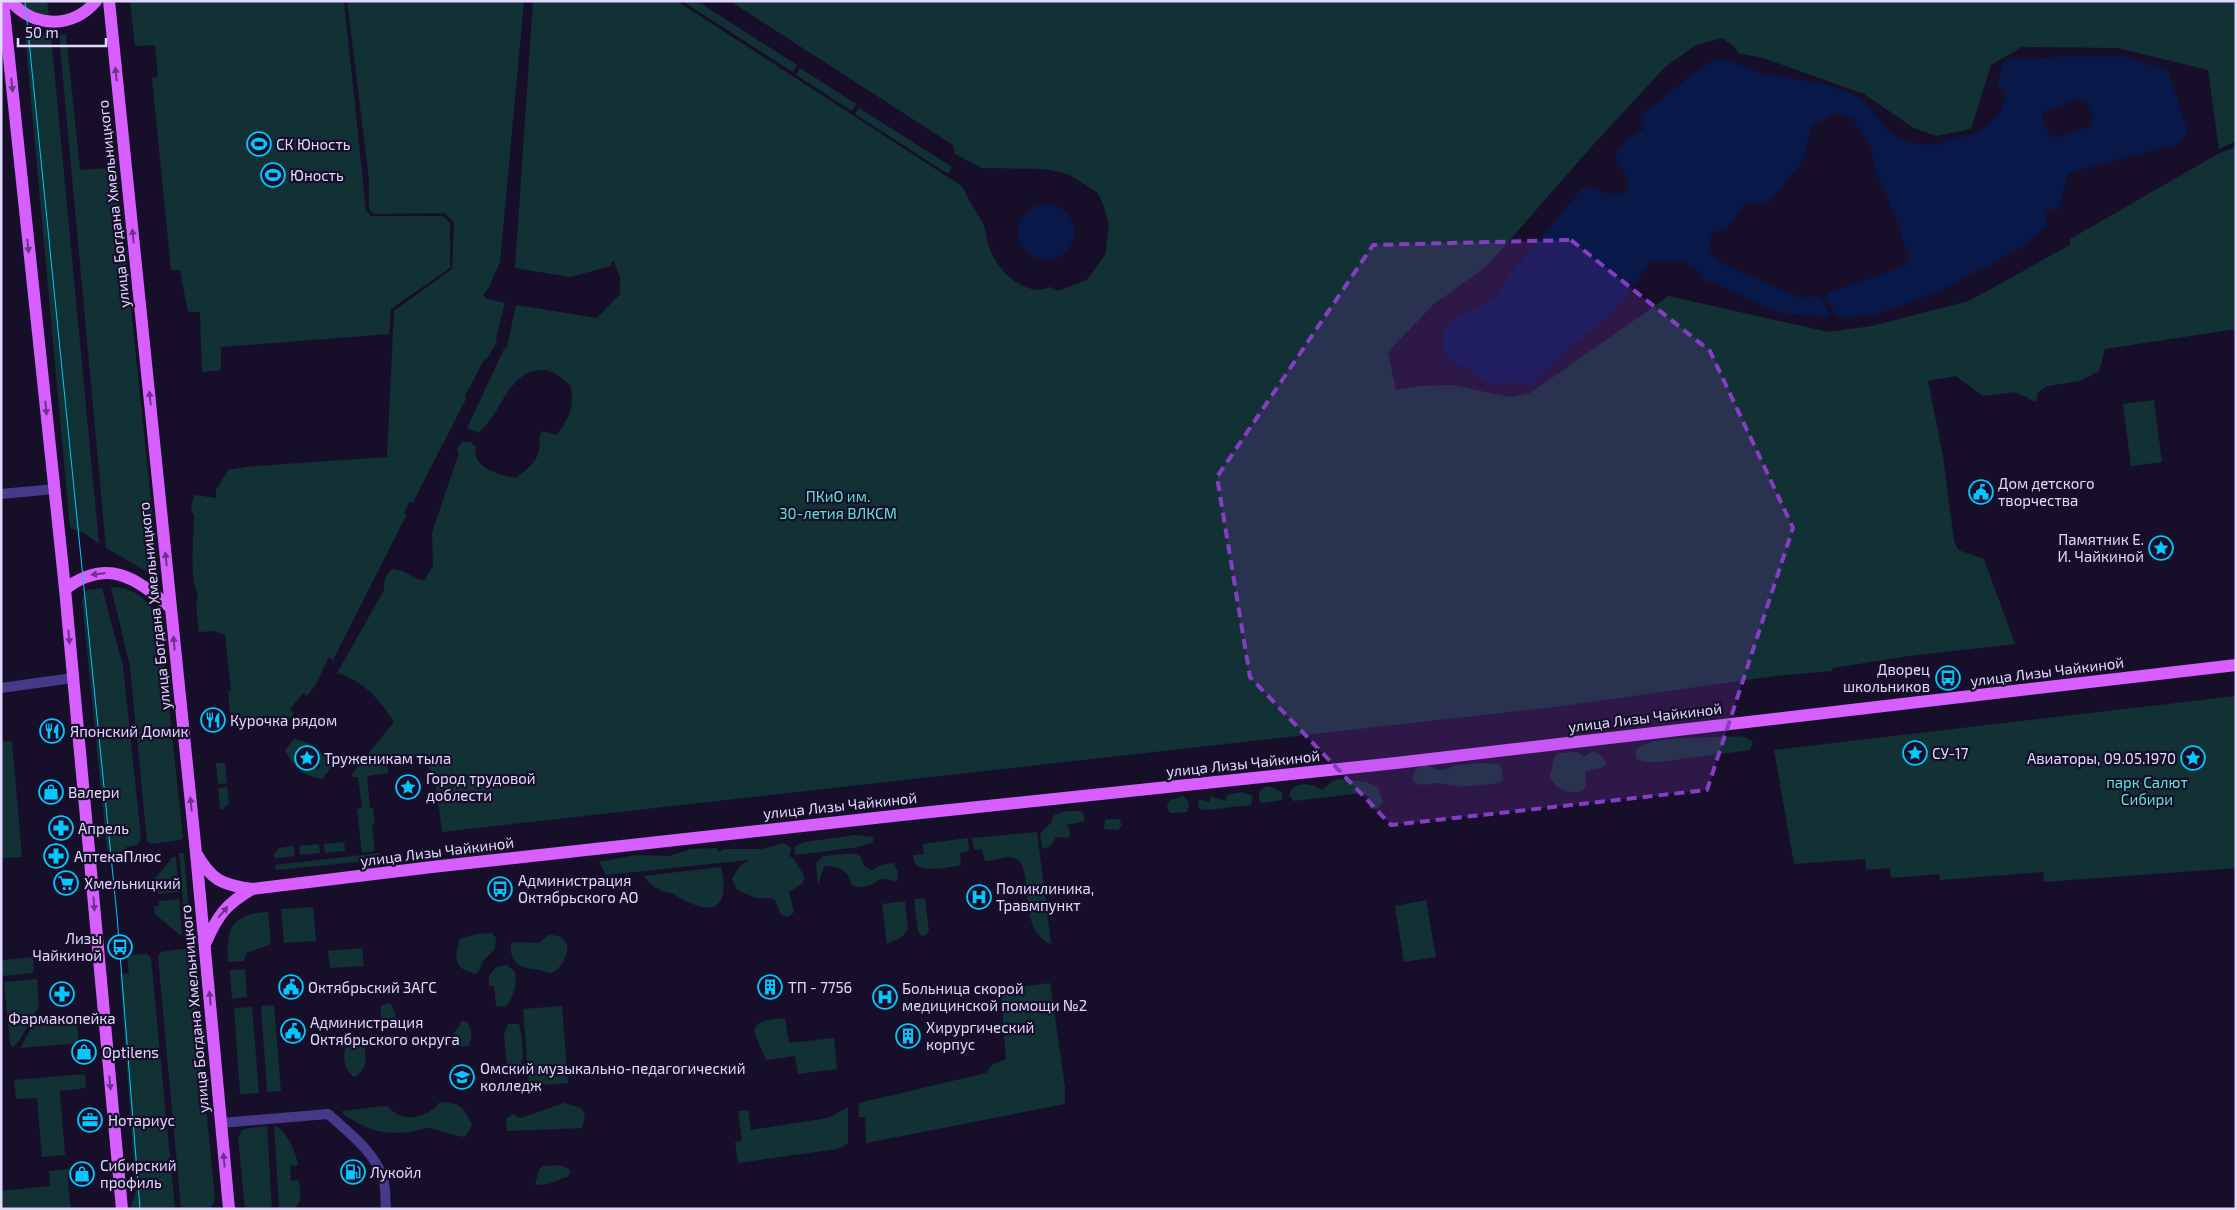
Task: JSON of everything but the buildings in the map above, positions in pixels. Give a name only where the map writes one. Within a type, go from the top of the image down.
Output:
[{"type":"main road","points":[[3,1],[65,589],[122,1209]]},
{"type":"main road","points":[[11,1],[26,15],[40,21],[56,22],[71,19],[84,13],[96,1]]},
{"type":"main road","name":"улица Богдана Хмельницкого","points":[[109,1],[196,853],[229,1209]]},
{"type":"main road","points":[[65,589],[78,580],[95,574],[123,574],[145,585],[171,608]]},
{"type":"main road","name":"улица Лизы Чайкиной","points":[[252,890],[432,867],[892,816],[1396,764],[2236,665]]},
{"type":"main road","points":[[196,853],[205,868],[216,878],[227,885],[252,890]]},
{"type":"main road","points":[[205,944],[221,912],[230,903],[252,890]]},
{"type":"street","points":[[1,494],[55,489]]},
{"type":"street","points":[[1,688],[73,678]]},
{"type":"street","points":[[221,1123],[328,1114],[356,1139],[371,1157],[384,1179],[386,1209]]},
{"type":"highlighted area","points":[[1571,240],[1710,351],[1793,528],[1707,790],[1391,825],[1250,677],[1217,477],[1373,245]]},
{"type":"green space","points":[[20,1],[47,1],[49,17],[30,12]]},
{"type":"green space","name":"СК Юность","points":[[130,1],[344,1],[366,210],[371,216],[443,216],[450,223],[450,268],[391,309],[389,334],[221,347],[221,370],[202,372],[200,312],[188,312],[180,270],[171,270],[152,78],[158,77],[155,45],[135,46]]},
{"type":"green space","points":[[347,1],[524,1],[500,262],[488,289],[483,295],[487,299],[505,303],[496,338],[497,342],[487,359],[484,360],[465,396],[466,399],[413,502],[409,502],[404,513],[407,514],[333,660],[329,657],[316,684],[307,696],[303,693],[290,709],[294,713],[286,723],[281,723],[281,718],[237,721],[237,726],[231,727],[228,691],[231,691],[225,635],[215,631],[199,632],[196,605],[198,594],[195,588],[193,568],[194,515],[191,508],[195,495],[216,498],[216,490],[228,470],[245,467],[387,457],[394,311],[452,269],[454,222],[444,213],[373,214],[369,208],[369,179]]},
{"type":"green space","name":"ПКиО им. 30-летия ВЛКСМ","points":[[533,1],[677,1],[963,187],[984,227],[993,256],[1005,272],[1013,280],[1031,289],[1040,290],[1050,287],[1058,291],[1087,280],[1105,255],[1109,227],[1098,193],[1068,174],[1044,169],[982,168],[955,154],[953,145],[730,1],[2236,1],[2236,141],[2219,149],[2208,70],[2118,48],[2022,47],[1991,65],[1971,129],[1936,136],[1914,128],[1864,94],[1763,58],[1738,53],[1735,47],[1722,38],[1696,45],[1665,67],[1592,146],[1487,266],[1433,305],[1388,352],[1396,390],[1419,386],[1452,385],[1510,397],[1530,393],[1669,296],[1828,332],[1872,326],[1969,301],[2070,245],[2070,239],[2218,154],[2236,147],[2236,329],[2105,349],[2099,371],[2080,381],[2048,386],[2038,392],[2036,402],[2015,392],[1983,396],[1956,376],[1928,381],[1943,456],[1954,541],[1958,550],[1984,559],[2015,644],[1909,656],[1833,668],[1832,671],[1775,676],[1563,706],[442,832],[434,773],[424,763],[414,758],[387,760],[388,773],[367,776],[370,808],[373,808],[375,823],[372,824],[375,851],[362,853],[357,809],[362,808],[358,777],[353,777],[352,774],[394,722],[370,692],[347,676],[337,673],[384,590],[385,581],[390,571],[392,569],[401,570],[424,581],[433,566],[432,533],[459,453],[457,449],[462,442],[470,442],[476,447],[478,460],[488,469],[516,478],[536,459],[542,431],[557,435],[568,417],[572,401],[571,386],[552,372],[544,370],[533,371],[524,375],[509,390],[492,417],[479,433],[467,428],[504,349],[507,347],[516,305],[597,318],[620,294],[620,278],[614,261],[611,262],[611,266],[570,277],[515,268]]},
{"type":"green space","points":[[682,1],[697,1],[797,65],[793,72]]},
{"type":"green space","points":[[36,29],[51,36],[99,544],[84,533],[70,528],[25,35]]},
{"type":"green space","points":[[66,34],[80,170],[110,168],[108,149],[115,154],[158,569],[154,574],[149,573],[106,548],[59,35]]},
{"type":"green space","points":[[800,68],[856,104],[852,111],[796,75]]},
{"type":"green space","points":[[859,108],[952,167],[948,174],[855,114]]},
{"type":"green space","points":[[2154,400],[2162,462],[2131,466],[2123,404]]},
{"type":"green space","points":[[111,587],[129,590],[143,598],[158,620],[161,628],[183,838],[180,840],[150,844],[147,841],[130,667]]},
{"type":"green space","points":[[102,588],[123,666],[141,838],[138,845],[126,847],[126,850],[119,852],[107,849],[82,600],[87,590]]},
{"type":"green space","name":"парк Салют Сибири","points":[[2236,696],[2236,868],[2044,882],[2043,872],[1940,880],[1939,874],[1891,878],[1890,868],[1866,870],[1865,859],[1794,864],[1774,750]]},
{"type":"green space","points":[[1742,736],[1753,742],[1750,750],[1659,762],[1643,762],[1636,758],[1636,750],[1656,741]]},
{"type":"green space","points":[[294,739],[307,743],[321,752],[331,768],[322,779],[309,776],[295,766],[285,750]],"holes":[[[298,748],[311,754],[320,766],[318,769],[304,763],[296,752]]]},
{"type":"green space","points":[[12,741],[22,857],[1,858],[1,742]]},
{"type":"green space","points":[[1593,751],[1602,756],[1607,764],[1602,768],[1585,771],[1586,785],[1581,791],[1565,791],[1555,784],[1550,774],[1555,756],[1558,753],[1577,752],[1584,757]]},
{"type":"green space","points":[[216,763],[225,763],[227,783],[218,784]]},
{"type":"green space","points":[[1498,764],[1502,768],[1503,779],[1500,783],[1461,787],[1438,783],[1417,784],[1413,780],[1414,771],[1423,765],[1442,770],[1457,765]]},
{"type":"green space","points":[[1338,779],[1366,782],[1378,787],[1383,802],[1377,809],[1370,809],[1369,797],[1363,793],[1294,801],[1289,796],[1294,787],[1298,785],[1313,786],[1322,790]]},
{"type":"green space","points":[[1268,786],[1282,792],[1282,800],[1261,803],[1260,792]]},
{"type":"green space","points":[[227,787],[229,803],[223,809],[220,809],[218,788]]},
{"type":"green space","points":[[1242,792],[1253,796],[1251,805],[1206,810],[1200,809],[1198,805],[1199,799],[1209,802],[1211,796],[1225,801],[1227,795]]},
{"type":"green space","points":[[1182,796],[1187,799],[1189,805],[1187,812],[1170,813],[1167,807],[1169,801]]},
{"type":"green space","points":[[1066,811],[1082,811],[1085,820],[1067,825],[1070,832],[1069,838],[1056,837],[1051,846],[1042,848],[1040,833],[1051,823],[1054,815]]},
{"type":"green space","points":[[1119,819],[1122,825],[1118,830],[1104,829],[1105,820]]},
{"type":"green space","points":[[1037,832],[1051,944],[1040,936],[1033,926],[1029,913],[1025,874],[1022,865],[1013,858],[985,861],[982,849],[974,850],[972,838]]},
{"type":"green space","points":[[855,835],[873,837],[873,842],[859,847],[796,855],[794,853],[795,846],[805,842]]},
{"type":"green space","points":[[968,838],[969,851],[960,853],[961,865],[926,869],[921,868],[915,863],[913,855],[924,854],[923,844]]},
{"type":"green space","points":[[344,842],[345,851],[325,853],[324,844]]},
{"type":"green space","points":[[783,843],[790,847],[789,856],[794,859],[804,876],[803,883],[789,892],[794,912],[788,917],[781,915],[775,900],[756,898],[737,890],[732,879],[739,867],[749,860],[606,875],[599,862],[636,855],[669,856],[691,849],[717,848],[719,852],[724,849],[762,849]]},
{"type":"green space","points":[[319,844],[320,853],[300,855],[299,846]]},
{"type":"green space","points":[[294,846],[295,856],[275,858],[274,854],[279,848]]},
{"type":"green space","points":[[179,853],[184,853],[191,936],[186,936]]},
{"type":"green space","points":[[379,853],[379,858],[376,860],[276,870],[275,865]]},
{"type":"green space","points":[[856,854],[861,857],[866,867],[872,870],[881,865],[893,863],[898,872],[897,881],[884,879],[867,886],[858,887],[852,885],[851,880],[842,870],[824,866],[818,886],[816,863],[822,857]]},
{"type":"green space","points":[[173,857],[176,857],[179,892],[158,894],[157,890],[152,890],[152,882]]},
{"type":"green space","points":[[721,867],[724,884],[723,894],[720,902],[715,906],[709,907],[695,905],[673,893],[665,892],[650,884],[644,876]]},
{"type":"green space","points":[[925,898],[929,931],[926,935],[921,936],[918,931],[914,899]]},
{"type":"green space","points":[[179,899],[182,935],[155,914],[154,906],[159,906],[159,901]]},
{"type":"green space","points":[[1426,900],[1436,957],[1404,962],[1395,906]]},
{"type":"green space","points":[[905,901],[908,929],[902,937],[887,944],[882,904]]},
{"type":"green space","points":[[313,907],[316,941],[284,943],[281,909]]},
{"type":"green space","points":[[268,912],[271,941],[269,945],[246,953],[244,961],[228,962],[228,940],[234,925],[239,919],[246,916]]},
{"type":"green space","points":[[492,933],[496,938],[495,949],[483,961],[479,971],[475,974],[458,965],[457,949],[460,939],[476,934]]},
{"type":"green space","points":[[549,935],[559,937],[565,941],[567,947],[563,961],[555,971],[549,973],[527,968],[515,961],[511,950],[512,942],[539,943]]},
{"type":"green space","points":[[190,948],[215,1198],[211,1209],[181,1209],[158,956],[161,952]]},
{"type":"green space","points":[[362,948],[364,966],[330,968],[328,951]]},
{"type":"green space","points":[[147,954],[151,958],[175,1209],[130,1209],[136,1191],[120,974],[129,973],[127,955]]},
{"type":"green space","points":[[33,957],[34,970],[32,973],[3,976],[1,960]]},
{"type":"green space","points":[[507,965],[515,972],[514,990],[506,1007],[496,1006],[494,986],[489,986],[489,976],[496,967]]},
{"type":"green space","points":[[245,969],[247,997],[232,999],[230,970]]},
{"type":"green space","points":[[37,979],[39,1006],[19,1041],[13,1047],[10,1044],[4,982]]},
{"type":"green space","points":[[1050,983],[1065,1087],[1065,1104],[866,1143],[865,1117],[858,1117],[859,1103],[986,1073],[992,1065],[1006,1059],[1001,989]]},
{"type":"green space","points":[[387,1003],[392,1005],[396,1016],[390,1021],[385,1022],[381,1017],[381,1006]]},
{"type":"green space","points":[[274,1005],[281,1091],[267,1092],[261,1006]]},
{"type":"green space","points":[[562,1006],[568,1083],[529,1086],[523,1009]]},
{"type":"green space","points":[[252,1007],[259,1093],[240,1094],[234,1008]]},
{"type":"green space","points":[[76,1014],[79,1043],[20,1048],[38,1017]]},
{"type":"green space","points":[[785,1018],[789,1043],[834,1038],[837,1069],[798,1074],[795,1056],[766,1060],[754,1032],[755,1027],[766,1020]]},
{"type":"green space","points":[[462,1021],[467,1022],[470,1028],[470,1043],[469,1046],[455,1047],[452,1036]]},
{"type":"green space","points":[[508,1024],[519,1024],[523,1054],[517,1070],[507,1067],[504,1034]]},
{"type":"green space","points":[[358,1037],[364,1042],[365,1062],[362,1071],[354,1077],[347,1069],[344,1054],[349,1039]]},
{"type":"green space","points":[[85,1074],[86,1088],[60,1091],[65,1155],[42,1157],[37,1098],[16,1099],[14,1080]]},
{"type":"green space","points":[[440,1102],[457,1105],[467,1114],[472,1125],[465,1137],[426,1128],[411,1132],[383,1132],[368,1128],[344,1115],[342,1111],[383,1106],[403,1116],[415,1117],[432,1110]]},
{"type":"green space","points":[[564,1103],[582,1110],[585,1116],[582,1128],[507,1131],[506,1119],[513,1114],[521,1118]]},
{"type":"green space","points":[[848,1107],[848,1144],[837,1149],[738,1163],[735,1142],[742,1141],[738,1111],[748,1110],[751,1130],[828,1118]]},
{"type":"green space","points":[[274,1125],[287,1137],[297,1160],[298,1165],[290,1166],[291,1181],[299,1180],[300,1188],[299,1203],[294,1209],[279,1209]]},
{"type":"green space","points":[[267,1126],[272,1209],[245,1209],[238,1137],[243,1129]]},
{"type":"green space","points":[[560,1165],[570,1170],[569,1176],[548,1184],[535,1185],[539,1169],[543,1166]]},
{"type":"green space","points":[[91,1167],[91,1172],[67,1174],[71,1209],[1,1209],[1,1191],[50,1186],[49,1171]]},
{"type":"water","points":[[2122,56],[2168,70],[2188,133],[2177,144],[2068,173],[2058,210],[2044,208],[2047,225],[2024,246],[1942,290],[1874,315],[1841,317],[1834,312],[1826,297],[1828,293],[1905,266],[1909,256],[1875,169],[1871,148],[1853,118],[1835,113],[1811,127],[1803,161],[1770,201],[1745,204],[1725,230],[1712,232],[1708,251],[1721,263],[1802,299],[1818,295],[1830,313],[1829,317],[1779,313],[1710,281],[1704,283],[1696,268],[1690,264],[1676,261],[1651,261],[1615,311],[1569,348],[1532,385],[1512,382],[1494,385],[1448,359],[1443,346],[1443,336],[1447,327],[1462,315],[1482,305],[1497,294],[1508,277],[1583,187],[1615,195],[1627,191],[1629,182],[1616,159],[1618,149],[1644,129],[1640,121],[1642,114],[1707,63],[1726,60],[1754,71],[1837,88],[1863,101],[1897,138],[1903,141],[1938,145],[1975,133],[1992,121],[2003,104],[2004,91],[1998,87],[2002,68],[2009,58],[2015,60],[2055,57]],"holes":[[[2078,99],[2086,101],[2093,117],[2091,126],[2061,137],[2051,136],[2041,118],[2042,113]]]},
{"type":"water","points":[[1041,204],[1051,204],[1066,212],[1072,221],[1074,232],[1072,243],[1066,252],[1051,260],[1041,260],[1030,255],[1023,248],[1018,237],[1018,227],[1023,216],[1030,209]]},
{"type":"tram line","points":[[25,1],[117,916],[140,1209]]},
{"type":"place","name":"СК Юность","points":[[259,144]]},
{"type":"place","name":"Юность","points":[[273,175]]},
{"type":"place","name":"Дом детского творчества","points":[[1981,492]]},
{"type":"place","name":"Памятник Е. И. Чайкиной","points":[[2161,548]]},
{"type":"place","name":"Дворец школьников","points":[[1948,678]]},
{"type":"place","name":"Курочка рядом","points":[[213,720]]},
{"type":"place","name":"Японский Домик","points":[[52,731]]},
{"type":"place","name":"СУ-17","points":[[1915,753]]},
{"type":"place","name":"Труженикам тыла","points":[[307,758]]},
{"type":"place","name":"Авиаторы, 09.05.1970","points":[[2193,758]]},
{"type":"place","name":"Город трудовой доблести","points":[[408,787]]},
{"type":"place","name":"Валери","points":[[51,792]]},
{"type":"place","name":"Апрель","points":[[61,828]]},
{"type":"place","name":"АптекаПлюс","points":[[56,856]]},
{"type":"place","name":"Хмельницкий","points":[[66,883]]},
{"type":"place","name":"Администрация Октябрьского АО","points":[[500,889]]},
{"type":"place","name":"Поликлиника, Травмпункт","points":[[979,897]]},
{"type":"place","name":"Лизы Чайкиной","points":[[120,947]]},
{"type":"place","name":"Октябрьский ЗАГС","points":[[291,987]]},
{"type":"place","name":"ТП - 7756","points":[[770,987]]},
{"type":"place","name":"Фармакопейка","points":[[62,994]]},
{"type":"place","name":"Больница скорой медицинской помощи №2","points":[[885,997]]},
{"type":"place","name":"Администрация Октябрьского округа","points":[[293,1031]]},
{"type":"place","name":"Хирургический корпус","points":[[908,1036]]},
{"type":"place","name":"Optilens","points":[[84,1052]]},
{"type":"place","name":"Омский музыкально-педагогический колледж","points":[[462,1077]]},
{"type":"place","name":"Нотариус","points":[[90,1120]]},
{"type":"place","name":"Лукойл","points":[[353,1172]]},
{"type":"place","name":"Сибирский профиль","points":[[82,1174]]}]
